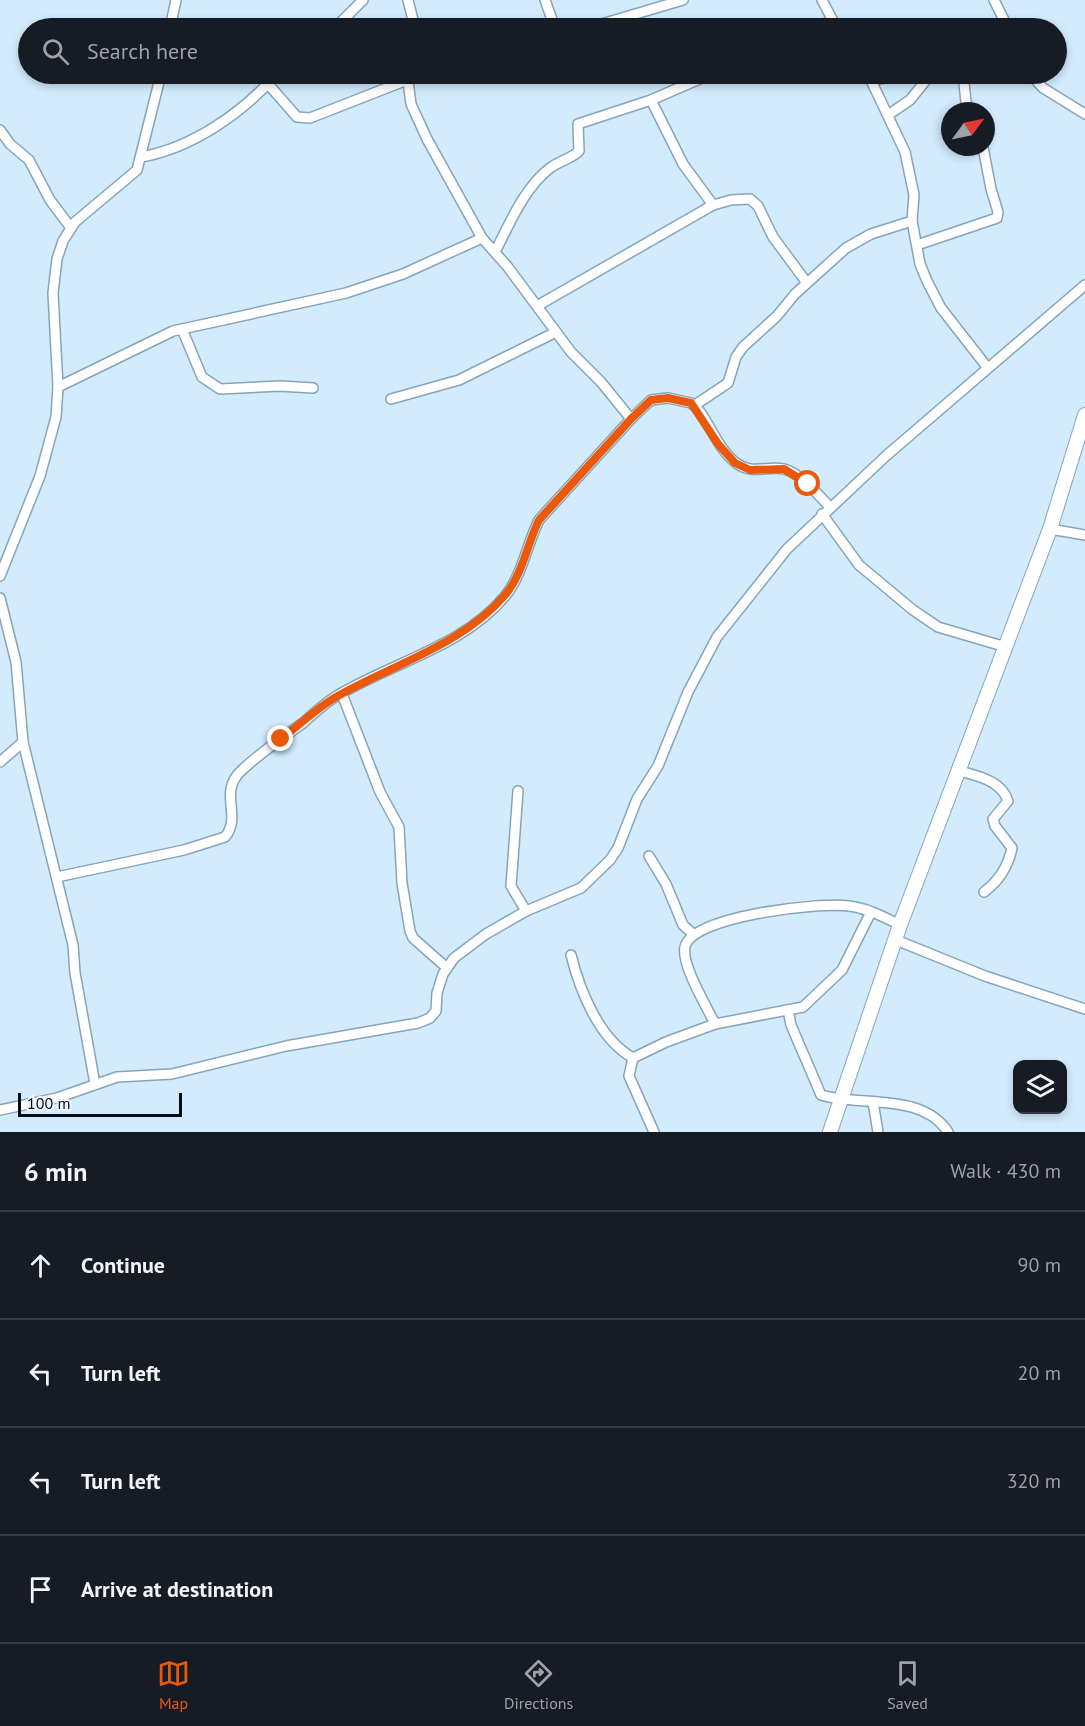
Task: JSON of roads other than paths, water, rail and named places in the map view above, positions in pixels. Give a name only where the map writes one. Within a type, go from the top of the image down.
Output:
[{"type":"street","points":[[172,18],[176,0]]},
{"type":"street","points":[[345,18],[363,0]]},
{"type":"street","points":[[408,0],[412,18]]},
{"type":"street","points":[[545,0],[551,18]]},
{"type":"street","points":[[622,18],[683,0]]},
{"type":"street","points":[[822,0],[831,18]]},
{"type":"street","points":[[994,0],[1003,18]]},
{"type":"street","points":[[0,576],[40,476],[56,417],[58,387],[53,294],[57,259],[71,228],[101,198],[133,176],[141,157],[158,84]]},
{"type":"street","points":[[141,157],[169,152],[194,138],[240,108],[268,84],[297,117],[310,118],[390,84]]},
{"type":"street","points":[[408,84],[411,104],[427,139],[482,238],[556,332],[631,419]]},
{"type":"street","points":[[495,252],[526,195],[537,181],[550,168],[579,151],[578,124],[651,100],[688,84]]},
{"type":"street","points":[[873,84],[900,138],[909,167],[914,195],[912,221],[920,264],[941,308],[987,367]]},
{"type":"street","points":[[888,115],[910,100],[923,84]]},
{"type":"street","points":[[964,84],[966,102]]},
{"type":"street","points":[[1040,84],[1085,114]]},
{"type":"street","points":[[651,100],[683,164],[713,205]]},
{"type":"street","points":[[0,130],[10,144],[29,160],[50,200],[71,228]]},
{"type":"street","points":[[917,245],[997,218],[998,212],[985,156]]},
{"type":"street","points":[[537,306],[713,205],[731,200],[750,199],[759,206],[773,237],[807,283]]},
{"type":"street","points":[[57,877],[184,850],[225,837],[233,822],[230,790],[241,771],[342,694],[482,619],[506,594],[521,569],[530,538],[539,520],[651,400],[659,399],[695,405],[728,383],[736,357],[743,347],[777,316],[807,283],[860,239],[912,221]]},
{"type":"street","points":[[58,387],[139,345],[182,329],[346,293],[403,274],[482,238]]},
{"type":"street","points":[[0,1110],[57,1098],[95,1084],[131,1075],[172,1074],[286,1047],[418,1023],[430,1018],[436,1011],[437,993],[447,968],[454,958],[486,934],[526,911],[581,888],[610,860],[618,848],[637,799],[658,766],[688,692],[717,637],[787,549],[826,511],[987,367],[1030,334],[1085,285]]},
{"type":"street","points":[[182,329],[202,377],[220,389],[280,386],[313,388]]},
{"type":"street","points":[[391,399],[459,380],[556,332]]},
{"type":"street","points":[[695,405],[718,444],[735,463],[750,470],[778,468],[791,472],[826,511],[859,565],[913,610],[938,627],[1006,647]]},
{"type":"street","points":[[830,1132],[900,925],[1050,529],[1085,415]]},
{"type":"street","points":[[1050,529],[1085,536]]},
{"type":"street","points":[[0,598],[16,662],[23,742],[73,945],[95,1084]]},
{"type":"street","points":[[342,694],[380,792],[399,827],[402,883],[410,932],[413,938],[447,968]]},
{"type":"street","points":[[0,762],[23,742]]},
{"type":"street","points":[[957,770],[989,780],[1002,790],[1008,801],[993,819],[995,826],[1012,848],[1010,857],[997,882],[984,892]]},
{"type":"street","points":[[518,791],[511,886],[526,911]]},
{"type":"street","points":[[649,856],[666,884],[683,925],[693,934]]},
{"type":"street","points":[[715,1024],[688,966],[685,945],[693,934],[741,917],[791,908],[848,906],[871,912],[900,925]]},
{"type":"street","points":[[633,1058],[666,1042],[715,1024],[803,1007],[842,970],[871,912]]},
{"type":"street","points":[[896,940],[985,975],[1085,1009]]},
{"type":"street","points":[[570,955],[577,980],[588,1002],[622,1052],[633,1058]]},
{"type":"street","points":[[788,1011],[819,1093],[841,1101],[900,1104],[932,1115],[948,1132]]},
{"type":"street","points":[[633,1058],[629,1076],[654,1132]]},
{"type":"street","points":[[873,1102],[878,1132]]}]
